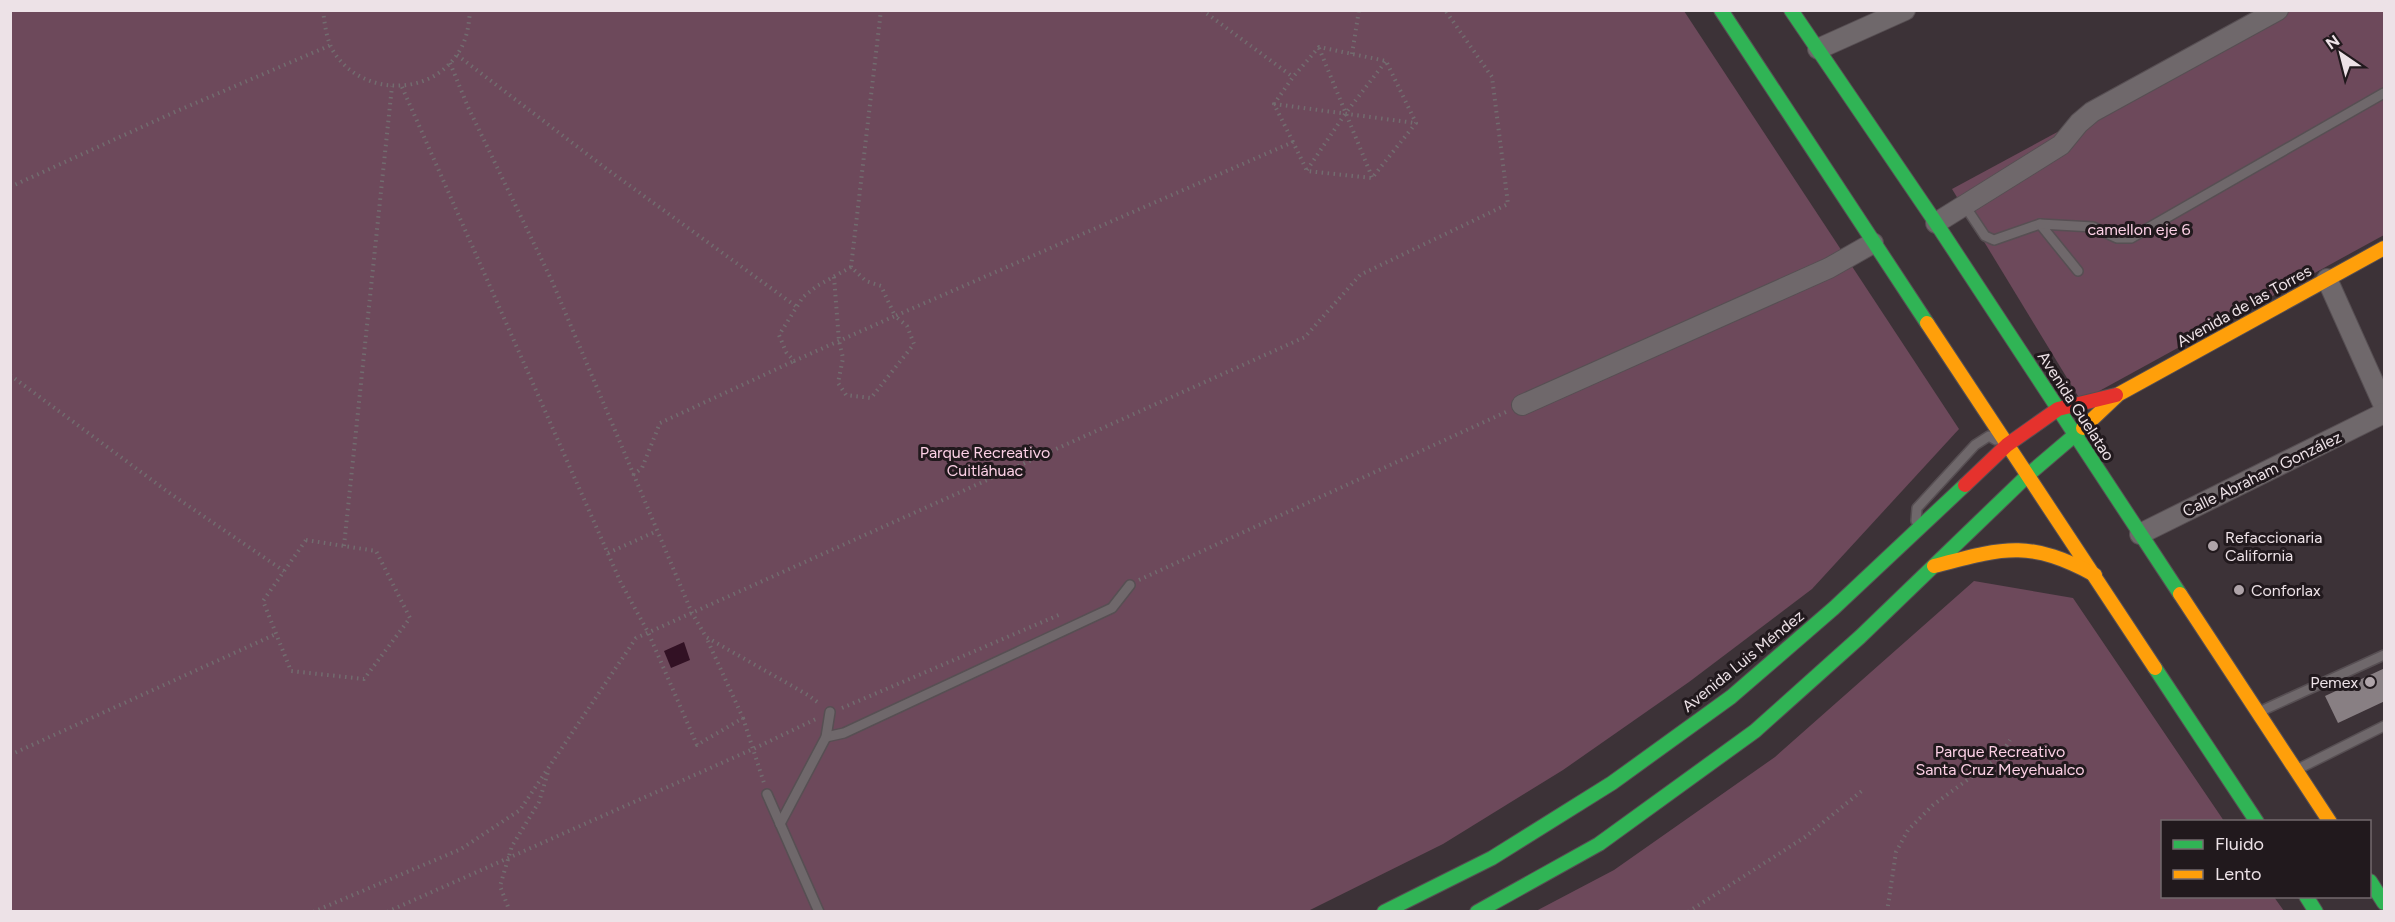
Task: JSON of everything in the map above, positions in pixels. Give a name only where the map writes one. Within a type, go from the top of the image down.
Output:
[{"type":"main road","points":[[1721,10],[2256,820]]},
{"type":"main road","name":"Avenida Guelatao","points":[[1791,10],[1936,223],[2329,820]]},
{"type":"main road","name":"Avenida de las Torres","points":[[2075,436],[2119,394],[2385,248]]},
{"type":"main road","name":"Avenida de las Torres","points":[[2058,409],[2119,394]]},
{"type":"main road","name":"Avenida Luis Méndez","points":[[1384,912],[1492,858],[1612,783],[1731,697],[1833,608],[2007,445],[2058,409]]},
{"type":"main road","points":[[1477,912],[1599,844],[1755,731],[1860,637],[2028,475],[2075,436]]},
{"type":"main road","points":[[1934,566],[2006,549],[2027,549],[2065,558],[2095,575]]},
{"type":"main road","points":[[2371,882],[2385,903]]},
{"type":"main road","points":[[2307,898],[2316,912]]},
{"type":"street","points":[[1818,49],[1905,10]]},
{"type":"street","points":[[1936,223],[2061,145],[2092,112],[2278,10]]},
{"type":"street","points":[[1522,405],[1829,268],[1873,243]]},
{"type":"street","points":[[2327,279],[2385,406]]},
{"type":"street","name":"Calle Abraham González","points":[[2140,534],[2385,413]]},
{"type":"lane","points":[[1965,206],[1985,236],[1994,240],[2040,224],[2092,227],[2117,238],[2132,238],[2385,93]]},
{"type":"lane","points":[[2040,224],[2078,271]]},
{"type":"lane","points":[[1916,530],[1917,508],[1975,445],[1989,436],[2007,445]]},
{"type":"lane","points":[[826,737],[843,733],[1112,609],[1130,585]]},
{"type":"lane","points":[[2258,712],[2385,655]]},
{"type":"lane","points":[[780,824],[826,737],[830,712]]},
{"type":"lane","points":[[2296,770],[2385,726]]},
{"type":"lane","points":[[767,794],[819,912]]},
{"type":"path","points":[[323,10],[326,35],[337,58],[355,75],[378,85],[402,87],[424,82],[450,63],[457,55],[468,30],[470,10]]},
{"type":"path","points":[[851,267],[881,10]]},
{"type":"path","points":[[1202,10],[1293,77]]},
{"type":"path","points":[[1352,54],[1359,10]]},
{"type":"path","points":[[313,912],[461,849],[520,810],[636,638],[1305,337],[1360,275],[1508,204],[1492,77],[1445,10]]},
{"type":"path","points":[[10,187],[331,45]]},
{"type":"path","points":[[1274,104],[1293,77],[1319,47]]},
{"type":"path","points":[[1319,47],[1386,61]]},
{"type":"path","points":[[1319,47],[1372,178]]},
{"type":"path","points":[[457,55],[604,167],[797,307]]},
{"type":"path","points":[[1307,171],[1345,114],[1386,61]]},
{"type":"path","points":[[1386,61],[1416,123]]},
{"type":"path","points":[[450,63],[468,107],[552,281],[692,613],[706,637],[743,718],[767,794]]},
{"type":"path","points":[[344,546],[392,86]]},
{"type":"path","points":[[402,87],[621,583],[648,632],[697,745],[743,718]]},
{"type":"path","points":[[1274,104],[1416,123]]},
{"type":"path","points":[[1274,104],[1307,171]]},
{"type":"path","points":[[1372,178],[1416,123]]},
{"type":"path","points":[[633,474],[642,468],[660,423],[838,341],[1293,142]]},
{"type":"path","points":[[1307,171],[1372,178]]},
{"type":"path","points":[[794,361],[786,351],[779,335],[803,297],[817,286],[851,267]]},
{"type":"path","points":[[834,277],[838,341],[843,358],[838,383],[846,395],[871,398],[914,344],[907,326],[895,316],[881,286],[866,282],[851,267]]},
{"type":"path","points":[[10,375],[168,492],[284,571]]},
{"type":"path","points":[[1130,585],[1522,405]]},
{"type":"path","points":[[608,553],[657,531]]},
{"type":"path","points":[[306,540],[344,546],[376,551],[410,618],[364,679],[291,671],[263,601],[306,540]]},
{"type":"path","points":[[387,912],[753,749],[830,712],[1064,613]]},
{"type":"path","points":[[10,754],[276,634]]},
{"type":"path","points":[[706,637],[808,695],[830,712]]},
{"type":"path","points":[[1887,912],[1896,852],[1908,830],[1933,805],[2000,756],[2010,740]]},
{"type":"path","points":[[510,912],[500,886],[512,846],[539,802],[550,765]]},
{"type":"path","points":[[1688,912],[1805,837],[1863,790]]},
{"type":"green space","name":"Parque Recreativo Cuitláhuac","points":[[10,11],[1684,11],[1959,429],[1812,589],[1689,682],[1563,770],[1443,844],[1308,911],[11,911]]},
{"type":"green space","name":"camellon eje 6","points":[[2281,11],[2384,11],[2384,235],[2081,401],[1952,189]]},
{"type":"green space","name":"Parque Recreativo Santa Cruz Meyehualco","points":[[1974,581],[2073,598],[2223,820],[2161,820],[2161,898],[2275,898],[2284,911],[1536,911],[1614,870],[1775,757]]},
{"type":"shaded area","points":[[684,642],[690,660],[671,668],[664,651]]},
{"type":"building","name":"Pemex","points":[[2385,668],[2385,701],[2338,723],[2325,696]]},
{"type":"traffic: fast","points":[[1721,10],[1927,323]]},
{"type":"traffic: fast","points":[[1791,10],[1936,223],[2180,594]]},
{"type":"traffic: fast","points":[[1477,912],[1599,844],[1755,731],[1860,637],[2028,475],[2083,428]]},
{"type":"traffic: fast","points":[[1384,912],[1492,858],[1612,783],[1731,697],[1834,608],[1965,485]]},
{"type":"traffic: fast","points":[[2155,668],[2256,820]]},
{"type":"traffic: fast","points":[[2371,883],[2384,903]]},
{"type":"traffic: fast","points":[[2307,898],[2316,912]]},
{"type":"traffic: slow","points":[[2083,428],[2119,394],[2384,248]]},
{"type":"traffic: slow","points":[[1927,323],[2155,668]]},
{"type":"traffic: slow","points":[[1934,566],[1998,551],[2016,550],[2052,556],[2095,575]]},
{"type":"traffic: slow","points":[[2180,594],[2329,820]]},
{"type":"traffic: jam","points":[[1965,485],[2007,445],[2058,409],[2116,395]]},
{"type":"place","name":"Refaccionaria California","points":[[2213,546]]},
{"type":"place","name":"Conforlax","points":[[2239,590]]},
{"type":"place","name":"Pemex","points":[[2370,682]]}]
